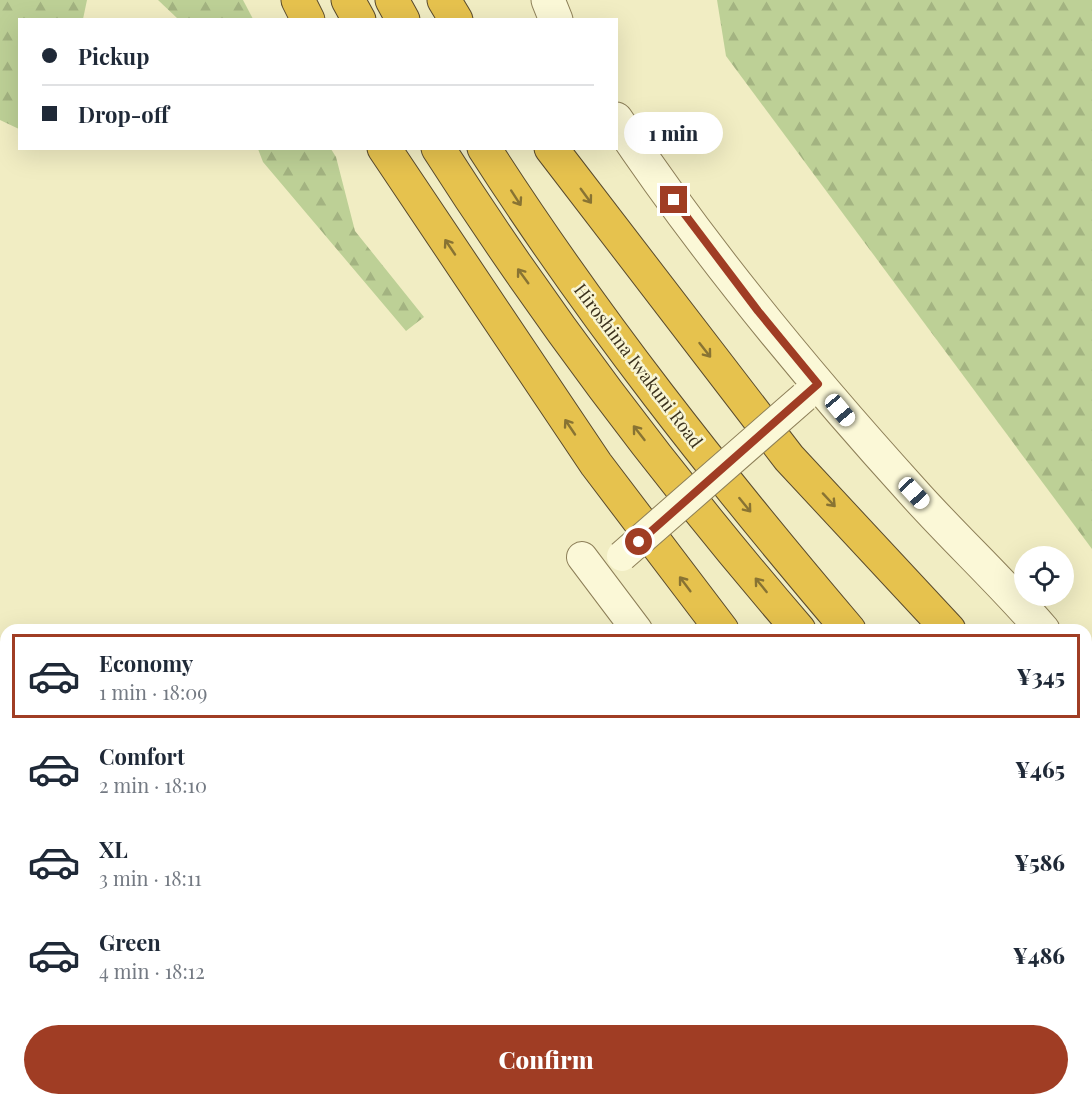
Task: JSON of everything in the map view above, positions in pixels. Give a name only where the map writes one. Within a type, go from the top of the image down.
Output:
[{"type":"highway","points":[[298,0],[307,18]]},
{"type":"highway","points":[[348,0],[358,18]]},
{"type":"highway","points":[[392,0],[402,18]]},
{"type":"highway","points":[[444,0],[455,18]]},
{"type":"highway","points":[[385,150],[596,464],[717,624]]},
{"type":"highway","points":[[439,150],[498,242],[639,434],[794,624]]},
{"type":"highway","name":"Hiroshima Iwakuni Road","points":[[485,150],[533,224],[669,412],[844,624]]},
{"type":"highway","points":[[553,150],[789,458],[943,624]]},
{"type":"street","points":[[548,0],[555,18]]},
{"type":"street","points":[[618,122],[648,167],[758,311],[811,390],[914,493],[1037,624]]},
{"type":"street","points":[[633,624],[590,567],[622,556],[811,390]]},
{"type":"green space","points":[[0,0],[87,0],[83,18],[18,18],[18,129],[0,120]]},
{"type":"green space","points":[[158,0],[243,0],[252,18],[177,18]]},
{"type":"green space","points":[[717,0],[1092,0],[1092,549],[726,56]]},
{"type":"green space","points":[[258,150],[332,150],[336,157],[355,231],[424,317],[406,331],[263,162]]},
{"type":"route","points":[[639,542],[818,384],[758,311],[674,200]]}]
